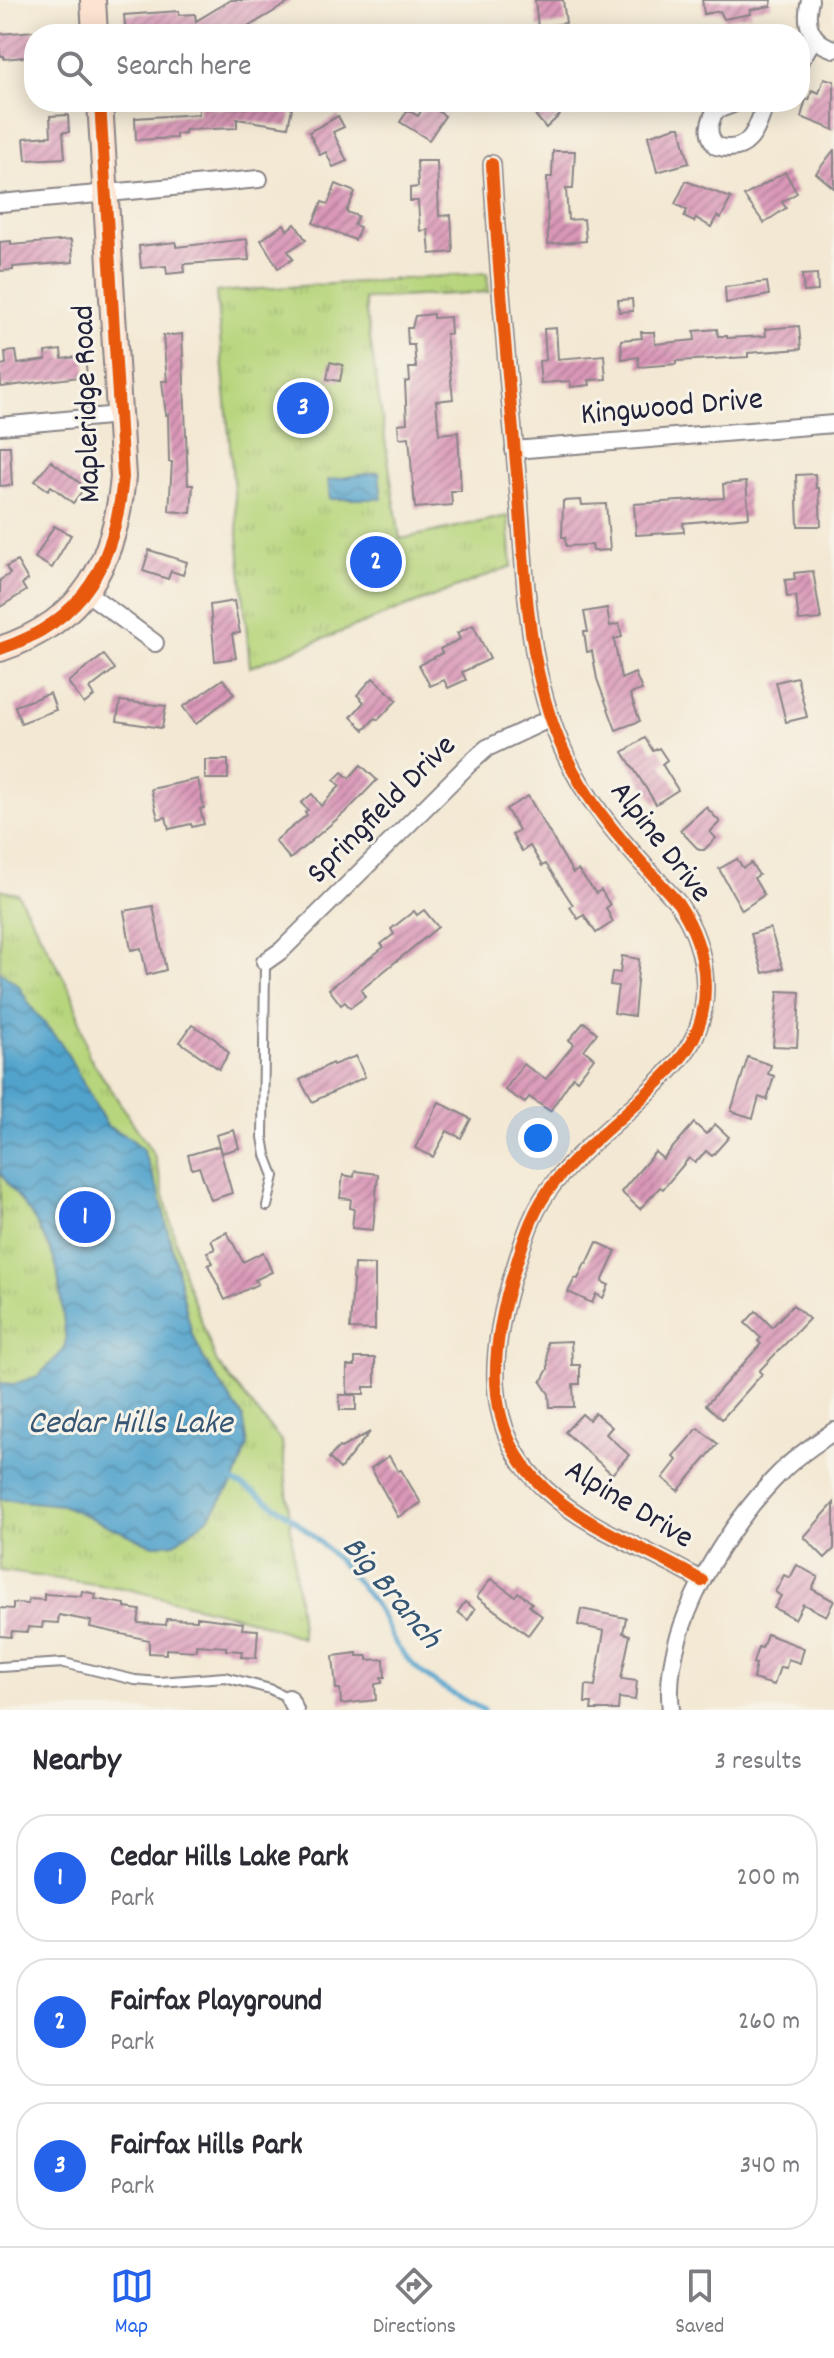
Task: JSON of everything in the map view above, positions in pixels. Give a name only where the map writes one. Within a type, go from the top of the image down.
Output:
[{"type":"street","points":[[93,0],[94,24]]},
{"type":"street","points":[[808,24],[810,0]]},
{"type":"street","points":[[810,29],[814,38],[834,49]]},
{"type":"street","points":[[810,45],[814,38]]},
{"type":"street","name":"Mapleridge Road","points":[[0,649],[44,631],[62,618],[86,592],[97,575],[120,517],[123,477],[101,112]]},
{"type":"street","points":[[714,112],[708,125],[709,138],[716,146],[726,149],[747,143],[759,125],[763,112]]},
{"type":"street","name":"Alpine Drive","points":[[492,164],[514,450],[538,674],[571,768],[599,815],[688,918],[704,962],[706,984],[697,1029],[681,1059],[581,1152],[538,1205],[512,1276],[497,1333],[495,1365],[500,1412],[503,1430],[512,1448],[527,1471],[546,1490],[603,1530],[702,1581]]},
{"type":"street","points":[[0,203],[259,179]]},
{"type":"street","points":[[0,426],[119,415]]},
{"type":"street","name":"Kingwood Drive","points":[[514,450],[834,424]]},
{"type":"street","points":[[86,592],[155,643]]},
{"type":"street","name":"Springfield Drive","points":[[265,962],[282,950],[487,748],[551,718]]},
{"type":"street","points":[[671,1710],[675,1654],[702,1581],[723,1546],[782,1470],[834,1431]]},
{"type":"lane","points":[[265,962],[263,1137],[274,1176],[267,1206]]},
{"type":"lane","points":[[0,1667],[64,1663],[135,1680],[159,1682],[225,1677],[270,1689],[292,1704]]},
{"type":"green space","points":[[487,273],[489,292],[364,299],[400,539],[508,516],[512,566],[250,667],[216,292]]},
{"type":"green space","name":"Cedar Hills Lake","points":[[0,889],[18,894],[72,993],[89,1056],[154,1155],[185,1278],[217,1363],[282,1442],[302,1638],[249,1619],[123,1588],[0,1571]]},
{"type":"water","points":[[379,472],[382,499],[330,499],[328,480]]},
{"type":"water","name":"Cedar Hills Lake","points":[[0,971],[19,986],[31,1007],[63,1046],[107,1126],[142,1148],[159,1192],[192,1334],[205,1361],[243,1417],[248,1445],[234,1481],[210,1516],[175,1543],[147,1543],[62,1505],[0,1499],[0,1383],[14,1384],[38,1376],[63,1351],[66,1340],[57,1268],[50,1249],[34,1219],[0,1173]]},
{"type":"building","points":[[231,0],[293,0],[253,24],[125,24],[124,15],[179,11],[179,15],[195,14],[196,21]]},
{"type":"building","points":[[535,0],[563,0],[566,23],[538,24]]},
{"type":"building","points":[[702,0],[771,0],[771,6],[724,19],[720,11],[704,14]]},
{"type":"building","points":[[24,32],[24,57],[4,59],[0,56],[0,34]]},
{"type":"building","points":[[824,78],[834,81],[834,130],[801,117],[802,112],[810,112],[812,90],[819,93]]},
{"type":"building","points":[[291,112],[288,127],[237,119],[237,128],[185,130],[185,133],[176,134],[176,138],[136,140],[135,118]]},
{"type":"building","points":[[407,112],[418,116],[420,112],[439,112],[445,116],[429,140],[400,122]]},
{"type":"building","points":[[532,112],[557,112],[560,115],[546,128]]},
{"type":"building","points":[[68,115],[69,132],[63,132],[65,158],[26,160],[24,138],[51,136],[50,116]]},
{"type":"building","points":[[338,116],[344,127],[333,132],[347,161],[333,167],[326,152],[320,155],[309,132]]},
{"type":"building","points":[[680,127],[689,163],[657,172],[648,136]]},
{"type":"building","points":[[834,150],[834,188],[816,173]]},
{"type":"building","points":[[553,151],[575,151],[573,189],[566,189],[568,220],[584,219],[586,241],[548,244],[547,177],[552,177]]},
{"type":"building","points":[[417,161],[437,161],[439,216],[451,215],[453,252],[430,254],[428,230],[420,231],[418,201],[410,201],[410,188],[418,187]]},
{"type":"building","points":[[785,172],[797,193],[782,202],[786,208],[764,223],[744,196]]},
{"type":"building","points":[[686,181],[731,198],[721,218],[717,216],[711,227],[696,218],[694,222],[684,217],[687,210],[675,204]]},
{"type":"building","points":[[336,184],[355,192],[346,212],[358,216],[354,225],[360,227],[355,240],[313,223],[322,202],[328,204]]},
{"type":"building","points":[[284,224],[287,230],[295,224],[306,240],[288,251],[293,259],[278,268],[261,240]]},
{"type":"building","points":[[247,239],[249,260],[184,264],[185,272],[167,274],[166,266],[141,268],[139,246],[176,242],[176,247]]},
{"type":"building","points":[[71,240],[73,262],[0,271],[0,242],[11,241],[11,245]]},
{"type":"building","points":[[817,274],[818,291],[804,292],[802,275]]},
{"type":"building","points":[[767,282],[769,295],[726,303],[725,287]]},
{"type":"building","points":[[632,299],[633,311],[619,312],[618,300]]},
{"type":"building","points":[[433,314],[433,318],[450,317],[451,334],[446,334],[453,399],[436,401],[439,434],[458,432],[461,491],[451,491],[452,505],[415,508],[409,437],[399,438],[398,424],[407,423],[405,382],[410,381],[409,368],[416,368],[414,345],[408,345],[407,328],[412,328],[415,316]]},
{"type":"building","points":[[799,326],[801,349],[639,367],[638,357],[622,359],[621,340],[642,338],[641,332],[654,332],[655,344],[695,340],[694,331],[717,329],[718,336],[727,338],[766,336],[765,329]]},
{"type":"building","points":[[556,328],[558,359],[604,355],[606,379],[589,380],[590,385],[571,387],[570,381],[541,383],[539,361],[546,360],[544,329]]},
{"type":"building","points":[[182,334],[188,485],[193,485],[191,513],[169,511],[172,462],[169,462],[168,414],[162,381],[167,381],[163,336]]},
{"type":"building","points":[[61,350],[62,359],[85,356],[87,376],[1,387],[0,365],[6,364],[5,352],[16,351],[18,364],[46,360],[45,352]]},
{"type":"building","points":[[330,362],[343,365],[340,381],[327,379]]},
{"type":"building","points":[[0,446],[10,446],[12,485],[0,486]]},
{"type":"building","points":[[51,461],[85,487],[73,503],[51,486],[48,490],[35,481]]},
{"type":"building","points":[[815,474],[821,526],[798,526],[796,475]]},
{"type":"building","points":[[746,482],[749,517],[683,523],[684,532],[636,535],[634,504],[724,498],[723,484]]},
{"type":"building","points":[[581,500],[582,505],[606,504],[610,550],[593,551],[592,545],[566,546],[565,537],[562,537],[563,501]]},
{"type":"building","points":[[54,526],[71,535],[52,568],[35,558]]},
{"type":"building","points":[[149,550],[187,562],[183,575],[171,571],[168,579],[143,571]]},
{"type":"building","points":[[17,561],[28,580],[22,584],[26,591],[0,607],[0,580],[10,574],[6,567]]},
{"type":"building","points":[[813,571],[821,619],[799,621],[796,596],[787,597],[785,580],[795,579],[794,573]]},
{"type":"building","points":[[234,601],[240,633],[232,634],[236,658],[215,661],[210,605]]},
{"type":"building","points":[[607,608],[610,626],[619,624],[622,637],[614,639],[621,679],[635,673],[642,690],[630,694],[640,721],[616,730],[597,679],[592,651],[587,652],[584,632],[588,632],[584,612]]},
{"type":"building","points":[[473,625],[490,659],[462,672],[466,680],[448,688],[444,680],[430,686],[419,665],[442,653],[440,649],[460,639],[457,633]]},
{"type":"building","points":[[104,655],[115,669],[89,689],[94,696],[84,704],[68,682]]},
{"type":"building","points":[[797,677],[807,717],[786,722],[776,682]]},
{"type":"building","points":[[373,678],[397,700],[364,730],[351,717],[364,702],[357,695]]},
{"type":"building","points":[[223,679],[234,694],[196,724],[183,707]]},
{"type":"building","points":[[50,693],[56,710],[21,723],[15,706]]},
{"type":"building","points":[[120,701],[166,706],[162,728],[117,721]]},
{"type":"building","points":[[645,738],[653,751],[659,748],[667,760],[662,764],[678,790],[656,804],[623,752]]},
{"type":"building","points":[[205,760],[228,760],[228,779],[205,779]]},
{"type":"building","points":[[361,765],[377,780],[350,808],[290,859],[275,841],[307,815],[305,812],[308,810],[301,803],[312,794],[321,806],[340,786],[334,780],[342,772],[349,778]]},
{"type":"building","points":[[198,779],[204,824],[169,829],[166,817],[158,819],[151,789]]},
{"type":"building","points":[[528,796],[573,873],[578,870],[596,893],[601,890],[610,905],[606,908],[613,922],[596,933],[584,915],[578,919],[570,907],[573,905],[546,864],[542,866],[530,846],[522,851],[512,835],[519,830],[506,809]]},
{"type":"building","points":[[706,807],[720,822],[710,832],[716,838],[704,850],[699,850],[680,830]]},
{"type":"building","points":[[737,859],[743,868],[751,863],[759,875],[754,878],[764,895],[742,910],[719,869]]},
{"type":"building","points":[[153,906],[166,970],[147,975],[141,948],[131,950],[124,911]]},
{"type":"building","points":[[424,910],[438,927],[361,990],[365,997],[350,1008],[345,1002],[341,1005],[329,989],[384,947],[381,944],[394,934],[391,929],[414,911],[417,915]]},
{"type":"building","points":[[770,928],[783,968],[763,973],[751,934]]},
{"type":"building","points":[[622,956],[639,959],[634,1016],[614,1013],[618,986],[610,985],[612,972],[620,973]]},
{"type":"building","points":[[778,991],[800,992],[797,1047],[773,1046]]},
{"type":"building","points":[[584,1022],[597,1033],[584,1050],[594,1058],[577,1080],[573,1077],[550,1111],[529,1097],[525,1103],[505,1090],[523,1064],[546,1079],[574,1044],[569,1040]]},
{"type":"building","points":[[192,1025],[215,1039],[229,1053],[219,1069],[180,1042]]},
{"type":"building","points":[[356,1056],[365,1077],[312,1102],[300,1080],[332,1063]]},
{"type":"building","points":[[748,1057],[771,1065],[768,1074],[774,1076],[767,1100],[759,1097],[753,1118],[731,1111]]},
{"type":"building","points":[[439,1102],[471,1119],[461,1138],[447,1131],[433,1157],[415,1148]]},
{"type":"building","points":[[694,1123],[706,1134],[715,1124],[729,1137],[712,1156],[706,1151],[695,1163],[689,1158],[663,1189],[660,1187],[640,1209],[621,1192],[655,1152],[663,1159]]},
{"type":"building","points":[[234,1130],[239,1148],[221,1153],[216,1135]]},
{"type":"building","points":[[219,1146],[232,1193],[211,1200],[199,1167],[192,1169],[188,1155]]},
{"type":"building","points":[[355,1171],[378,1174],[373,1230],[352,1228],[354,1209],[350,1208],[351,1199],[340,1198],[343,1175],[354,1177]]},
{"type":"building","points":[[227,1232],[243,1262],[263,1252],[272,1272],[255,1280],[258,1284],[225,1300],[208,1265],[213,1263],[207,1252],[215,1249],[211,1240]]},
{"type":"building","points":[[597,1242],[616,1251],[602,1282],[609,1285],[603,1298],[596,1294],[592,1303],[568,1292]]},
{"type":"building","points":[[354,1264],[375,1265],[375,1330],[350,1329]]},
{"type":"building","points":[[793,1305],[809,1319],[759,1371],[762,1374],[722,1419],[706,1405],[761,1344],[758,1341],[761,1338],[745,1323],[756,1311],[772,1327]]},
{"type":"building","points":[[571,1341],[572,1365],[580,1365],[580,1384],[573,1384],[574,1407],[550,1407],[549,1394],[541,1382],[548,1369],[547,1342]]},
{"type":"building","points":[[355,1358],[375,1358],[375,1387],[364,1387],[364,1394],[347,1394],[347,1366],[355,1366]]},
{"type":"building","points":[[339,1395],[356,1395],[356,1410],[340,1410]]},
{"type":"building","points":[[595,1413],[612,1427],[606,1434],[629,1455],[612,1474],[565,1432],[582,1414],[589,1420]]},
{"type":"building","points":[[698,1428],[718,1444],[678,1491],[663,1478],[677,1460],[673,1456]]},
{"type":"building","points":[[370,1432],[340,1469],[329,1458],[339,1447]]},
{"type":"building","points":[[389,1456],[421,1503],[398,1517],[371,1468]]},
{"type":"building","points":[[834,1503],[834,1549],[825,1558],[804,1537]]},
{"type":"building","points":[[797,1565],[818,1577],[812,1589],[834,1601],[826,1616],[803,1604],[795,1619],[774,1608],[781,1596],[775,1592],[784,1575],[790,1578]]},
{"type":"building","points":[[491,1579],[515,1596],[518,1592],[542,1616],[528,1635],[477,1597]]},
{"type":"building","points":[[82,1591],[96,1594],[95,1599],[140,1610],[138,1623],[166,1625],[167,1619],[197,1620],[197,1617],[243,1623],[242,1629],[258,1630],[256,1658],[241,1657],[242,1651],[226,1650],[226,1647],[196,1645],[196,1651],[166,1649],[166,1654],[149,1653],[149,1640],[90,1627],[91,1621],[59,1615],[58,1623],[43,1622],[42,1628],[28,1627],[27,1632],[12,1631],[11,1637],[0,1636],[0,1608],[13,1609],[13,1603],[28,1604],[29,1599],[44,1600],[44,1594],[81,1596]]},
{"type":"building","points":[[465,1602],[475,1609],[468,1620],[458,1612]]},
{"type":"building","points":[[581,1609],[626,1618],[623,1633],[630,1635],[621,1679],[637,1681],[635,1700],[619,1698],[618,1710],[591,1710],[592,1703],[585,1703],[586,1685],[595,1686],[604,1631],[578,1625]]},
{"type":"building","points":[[767,1634],[804,1648],[800,1663],[788,1659],[786,1668],[780,1667],[774,1685],[753,1679],[756,1664],[753,1663],[758,1647],[762,1648]]},
{"type":"building","points":[[357,1653],[357,1656],[368,1656],[368,1660],[384,1659],[385,1677],[381,1677],[382,1683],[375,1684],[376,1700],[341,1704],[340,1689],[336,1689],[333,1656]]},
{"type":"waterway","name":"Big Branch","points":[[231,1480],[272,1503],[327,1549],[373,1602],[396,1645],[408,1660],[450,1692],[484,1710]]},
{"type":"cycle path","points":[[0,649],[29,637],[74,605],[103,561],[119,508],[123,477],[101,112]]},
{"type":"cycle path","points":[[492,164],[527,594],[537,667],[546,702],[557,737],[595,806],[678,903],[689,921],[697,941],[705,982],[700,1023],[679,1060],[568,1167],[547,1192],[536,1212],[516,1265],[501,1324],[496,1384],[500,1413],[509,1440],[524,1466],[546,1490],[602,1529],[702,1581]]},
{"type":"place","name":"Fairfax Hills Park","points":[[303,408]]},
{"type":"place","name":"Fairfax Playground","points":[[376,562]]},
{"type":"place","name":"Cedar Hills Lake Park","points":[[85,1217]]}]
